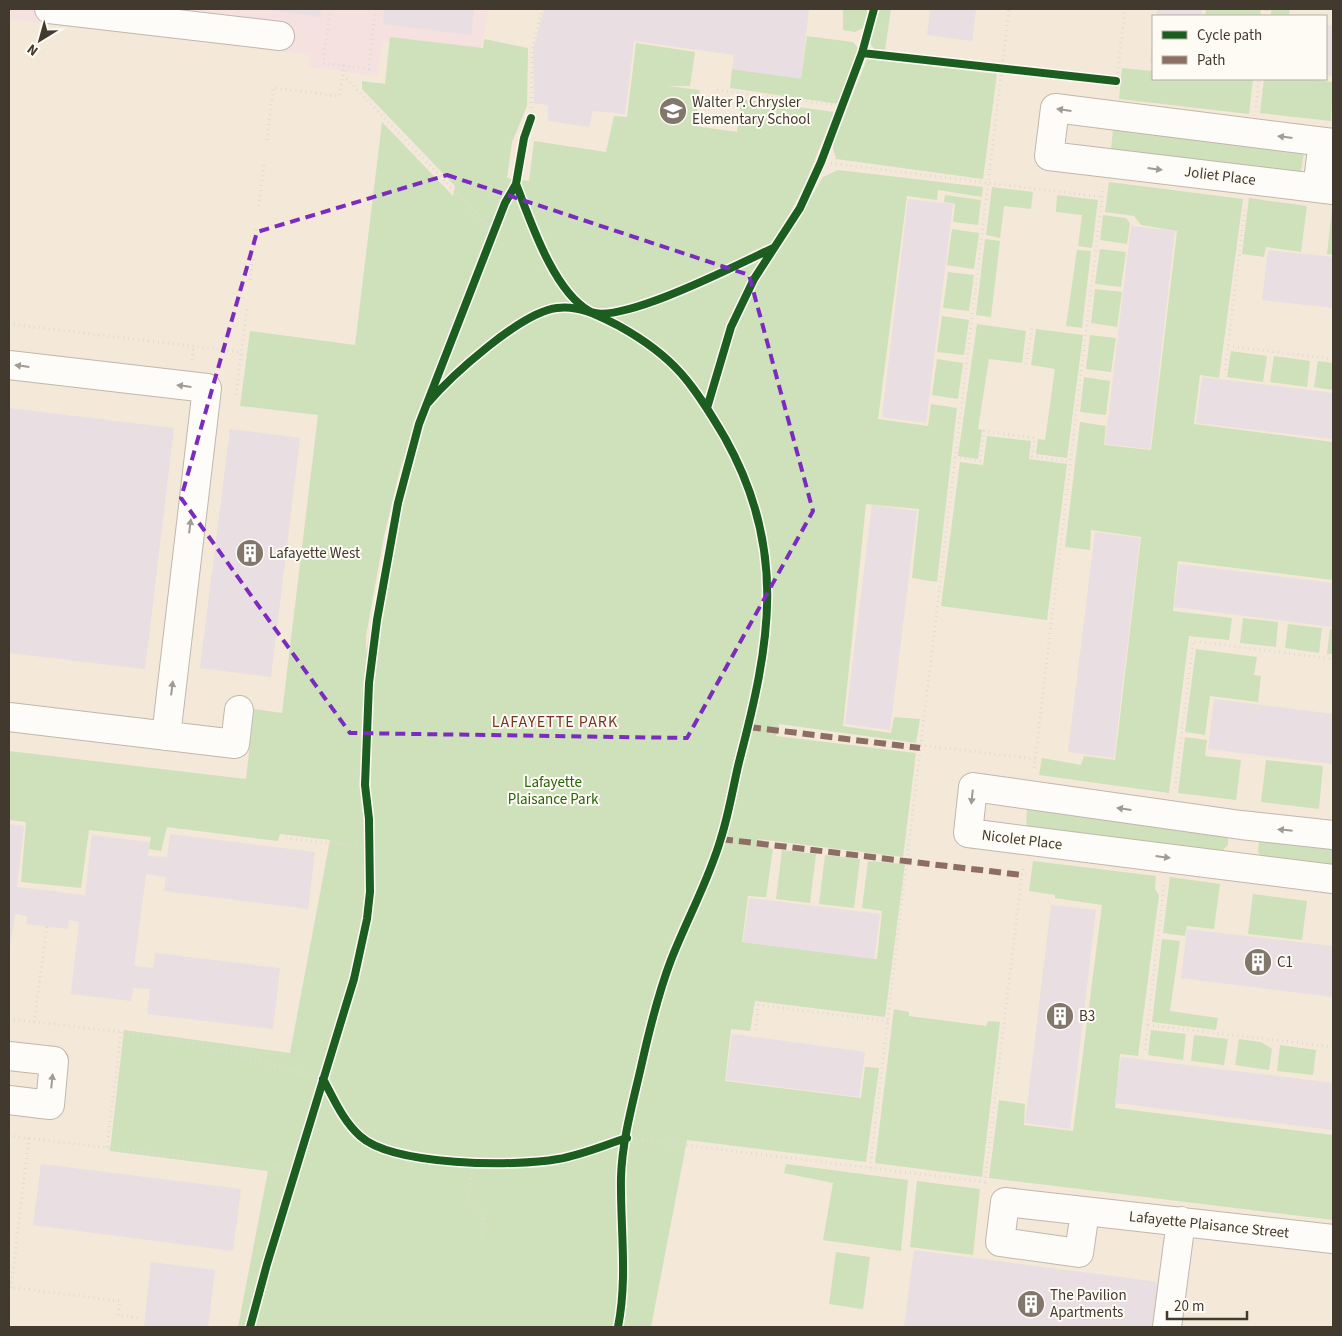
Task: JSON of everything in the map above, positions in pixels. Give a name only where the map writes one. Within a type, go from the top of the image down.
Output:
[{"type":"street","points":[[49,9],[280,36]]},
{"type":"street","name":"Joliet Place","points":[[1112,116],[1055,108],[1049,156],[1325,189]]},
{"type":"street","points":[[1112,116],[1328,142],[1325,189]]},
{"type":"street","points":[[9,364],[207,388],[166,736]]},
{"type":"street","points":[[9,717],[235,744],[239,710]]},
{"type":"street","name":"Nicolet Place","points":[[1333,835],[1241,825],[973,787],[968,833],[1333,878]]},
{"type":"street","points":[[1232,866],[1241,825]]},
{"type":"street","points":[[9,1056],[54,1061],[50,1105],[9,1100]]},
{"type":"street","name":"Lafayette Plaisance Street","points":[[1085,1211],[1333,1239]]},
{"type":"street","points":[[1167,1327],[1181,1221]]},
{"type":"path","points":[[330,9],[323,63],[368,69],[375,9]]},
{"type":"path","points":[[530,121],[532,50],[542,9]]},
{"type":"path","points":[[870,1168],[1009,9]]},
{"type":"path","points":[[1112,116],[1125,9]]},
{"type":"path","points":[[267,140],[273,88],[339,96],[344,66]]},
{"type":"path","points":[[992,67],[1011,70]]},
{"type":"path","points":[[343,75],[496,228],[491,241]]},
{"type":"path","points":[[1107,80],[1116,81]]},
{"type":"path","points":[[1256,108],[1259,80]]},
{"type":"path","points":[[717,90],[842,106]]},
{"type":"path","points":[[839,114],[845,97]]},
{"type":"path","points":[[824,154],[819,166],[988,183],[1102,197]]},
{"type":"path","points":[[1034,769],[1106,163]]},
{"type":"path","points":[[259,206],[264,165]]},
{"type":"path","points":[[1225,370],[1245,204]]},
{"type":"path","points":[[250,280],[256,228]]},
{"type":"path","points":[[236,396],[247,308]]},
{"type":"path","points":[[9,324],[241,352]]},
{"type":"path","points":[[1026,364],[1032,326]]},
{"type":"path","points":[[1228,346],[1333,359]]},
{"type":"path","points":[[955,457],[980,461],[984,431],[1035,438],[1032,456],[1071,462]]},
{"type":"path","points":[[1174,796],[1193,641],[1333,659]]},
{"type":"path","points":[[920,746],[1035,759]]},
{"type":"path","points":[[286,838],[370,848]]},
{"type":"path","points":[[370,838],[370,857]]},
{"type":"path","points":[[629,1129],[624,1142],[985,1182],[1023,865]]},
{"type":"path","points":[[1144,1050],[1164,882]]},
{"type":"path","points":[[34,1022],[46,926]]},
{"type":"path","points":[[756,1030],[758,1005],[888,1021]]},
{"type":"path","points":[[9,1019],[121,1032],[218,1048],[323,1079]]},
{"type":"path","points":[[1148,1025],[1333,1047]]},
{"type":"path","points":[[107,1147],[121,1032]]},
{"type":"path","points":[[324,1088],[323,1079],[326,1070]]},
{"type":"path","points":[[9,1136],[295,1170]]},
{"type":"path","points":[[29,1138],[10,1288],[120,1301],[118,1315],[140,1318]]},
{"type":"path","points":[[292,1180],[298,1161]]},
{"type":"path","points":[[481,1164],[468,1163],[468,1197],[483,1218],[481,1239]]},
{"type":"highlighted area","points":[[447,175],[749,275],[813,511],[687,738],[350,733],[181,498],[257,232]]},
{"type":"shaded area","points":[[9,9],[489,9],[480,53],[383,41],[378,76],[309,67],[310,55],[9,19]]},
{"type":"green space","points":[[843,9],[868,9],[863,28],[855,32],[843,30]]},
{"type":"green space","points":[[880,9],[891,9],[885,50],[874,49],[870,43]]},
{"type":"green space","points":[[1206,9],[1261,9],[1260,15],[1205,15]]},
{"type":"green space","points":[[1271,9],[1290,9],[1289,15],[1271,15]]},
{"type":"green space","points":[[807,36],[853,42],[858,48],[839,104],[730,88],[732,69],[801,78]]},
{"type":"green space","name":"Lafayette Plaisance Park","points":[[390,37],[483,48],[484,39],[528,48],[527,106],[512,142],[507,178],[529,181],[534,141],[606,152],[614,116],[627,117],[636,43],[695,52],[690,86],[667,86],[700,90],[695,126],[737,132],[741,99],[834,112],[805,184],[785,222],[796,223],[823,177],[838,170],[983,187],[982,197],[938,190],[937,200],[907,196],[878,419],[928,426],[931,404],[957,408],[937,582],[912,578],[919,509],[866,504],[843,726],[891,733],[894,717],[920,719],[916,743],[779,724],[776,736],[916,753],[903,857],[758,839],[756,846],[773,849],[766,897],[748,896],[742,942],[877,959],[882,911],[862,908],[868,861],[905,864],[885,1017],[755,1001],[750,1031],[731,1029],[725,1081],[861,1098],[865,1067],[879,1068],[866,1162],[687,1140],[651,1327],[238,1327],[268,1171],[110,1151],[124,1030],[290,1053],[330,840],[280,834],[278,841],[167,827],[161,851],[149,849],[151,837],[89,830],[81,888],[21,882],[26,822],[9,820],[9,751],[246,779],[254,709],[282,713],[318,415],[240,406],[250,331],[355,345],[382,122],[453,196],[455,186],[362,89],[362,81],[385,84]],"holes":[[[404,453],[366,653],[366,636],[384,536]]]},
{"type":"green space","points":[[867,59],[997,74],[983,179],[836,159],[833,148],[834,142]]},
{"type":"green space","points":[[1122,68],[1151,71],[1152,68],[1152,80],[1253,80],[1249,114],[1119,99]]},
{"type":"green space","points":[[1264,80],[1333,82],[1331,121],[1260,113]]},
{"type":"green space","points":[[1113,129],[1304,152],[1301,172],[1111,150]]},
{"type":"green space","points":[[1109,182],[1243,199],[1219,378],[1200,375],[1194,424],[1333,442],[1333,580],[1178,561],[1173,611],[1232,618],[1229,640],[1189,636],[1169,793],[1039,775],[1042,758],[1081,765],[1084,756],[1115,760],[1141,537],[1091,530],[1090,550],[1065,547],[1080,422],[1106,426],[1104,445],[1151,450],[1177,231],[1141,225],[1134,216],[1105,212]]},
{"type":"green space","points":[[992,187],[1033,192],[1031,209],[1004,206],[1000,238],[986,235]]},
{"type":"green space","points":[[945,195],[981,200],[978,225],[953,222],[955,204],[944,202]]},
{"type":"green space","points":[[1057,195],[1098,200],[1092,248],[1078,246],[1082,215],[1056,212]]},
{"type":"green space","points":[[1249,198],[1307,206],[1301,252],[1266,247],[1264,257],[1242,254]]},
{"type":"green space","points":[[1333,209],[1333,255],[1327,254]]},
{"type":"green space","points":[[1103,215],[1126,218],[1130,223],[1127,244],[1100,240]]},
{"type":"green space","points":[[952,229],[979,233],[974,269],[947,265]]},
{"type":"green space","points":[[985,239],[1000,241],[991,317],[976,315]]},
{"type":"green space","points":[[1100,249],[1126,252],[1121,287],[1095,284]]},
{"type":"green space","points":[[1077,250],[1091,251],[1082,328],[1066,326]]},
{"type":"green space","points":[[948,272],[974,275],[969,311],[943,308]]},
{"type":"green space","points":[[1095,289],[1122,292],[1117,327],[1091,323]]},
{"type":"green space","points":[[942,316],[969,320],[964,355],[937,352]]},
{"type":"green space","points":[[977,324],[1026,331],[1022,363],[989,359],[978,429],[982,430],[978,459],[958,456]]},
{"type":"green space","points":[[1036,329],[1083,335],[1067,458],[1036,454],[1038,439],[1045,440],[1055,369],[1031,365]]},
{"type":"green space","points":[[1090,335],[1116,338],[1111,372],[1086,369]]},
{"type":"green space","points":[[1231,351],[1267,356],[1263,382],[1227,377]]},
{"type":"green space","points":[[1274,356],[1310,361],[1307,387],[1270,382]]},
{"type":"green space","points":[[937,359],[963,363],[958,399],[932,395]]},
{"type":"green space","points":[[1318,361],[1333,363],[1333,390],[1314,387]]},
{"type":"green space","points":[[1084,377],[1110,381],[1106,415],[1080,412]]},
{"type":"green space","points":[[987,436],[1031,441],[1029,459],[1067,464],[1047,620],[941,606],[960,462],[983,465]]},
{"type":"green space","points":[[1243,618],[1278,622],[1276,647],[1240,643]]},
{"type":"green space","points":[[1288,624],[1322,628],[1319,653],[1285,648]]},
{"type":"green space","points":[[1330,629],[1333,629],[1333,654],[1327,654]]},
{"type":"green space","points":[[1196,649],[1257,657],[1254,675],[1261,676],[1258,702],[1210,696],[1205,735],[1185,732]]},
{"type":"green space","points":[[1185,737],[1207,740],[1205,756],[1241,760],[1236,800],[1178,793]]},
{"type":"green space","points":[[1266,760],[1323,766],[1319,809],[1261,802]]},
{"type":"green space","points":[[1030,807],[1228,837],[1228,845],[1221,852],[1028,826],[1026,823],[1027,810]]},
{"type":"green space","points":[[1259,839],[1333,844],[1333,866],[1262,857],[1258,852]]},
{"type":"green space","points":[[782,850],[816,854],[810,903],[776,899]]},
{"type":"green space","points":[[825,855],[860,859],[854,908],[819,904]]},
{"type":"green space","points":[[1033,861],[1156,876],[1155,889],[1159,895],[1138,1056],[1120,1054],[1115,1108],[1333,1135],[1333,1220],[989,1178],[999,1100],[1025,1104],[1024,1125],[1073,1131],[1102,905],[1055,898],[1055,895],[1029,891]]},
{"type":"green space","points":[[1170,877],[1220,884],[1214,929],[1187,926],[1185,936],[1163,933]]},
{"type":"green space","points":[[1253,894],[1307,901],[1302,940],[1248,934]]},
{"type":"green space","points":[[1162,939],[1180,941],[1170,1011],[1218,1018],[1216,1030],[1152,1022]]},
{"type":"green space","points":[[894,1009],[909,1012],[909,1016],[986,1026],[988,1021],[1000,1022],[982,1177],[875,1163]]},
{"type":"green space","points":[[1151,1030],[1186,1034],[1183,1060],[1148,1055]]},
{"type":"green space","points":[[1194,1035],[1228,1039],[1224,1065],[1191,1061]]},
{"type":"green space","points":[[1239,1039],[1261,1042],[1272,1049],[1269,1070],[1235,1065]]},
{"type":"green space","points":[[1280,1045],[1316,1050],[1313,1075],[1277,1071]]},
{"type":"green space","points":[[786,1164],[908,1180],[901,1251],[823,1240],[833,1183],[784,1173]]},
{"type":"green space","points":[[917,1181],[980,1189],[973,1255],[910,1247]]},
{"type":"green space","points":[[836,1252],[870,1257],[863,1309],[829,1304]]},
{"type":"building","points":[[266,9],[321,9],[320,17]]},
{"type":"building","points":[[384,9],[474,9],[471,35],[383,24]]},
{"type":"building","points":[[544,9],[809,9],[801,79],[732,69],[734,55],[634,41],[625,114],[593,111],[589,127],[548,121],[548,105],[534,103],[533,51]]},
{"type":"building","points":[[930,9],[976,9],[972,41],[927,35]]},
{"type":"building","points":[[1157,9],[1202,9],[1201,15],[1156,15]]},
{"type":"building","points":[[1327,25],[1333,26],[1333,76],[1327,75]]},
{"type":"building","points":[[1152,46],[1152,63],[1150,63]]},
{"type":"building","points":[[908,199],[953,204],[926,423],[882,417]]},
{"type":"building","points":[[1131,226],[1175,231],[1150,449],[1105,444]]},
{"type":"building","points":[[1268,250],[1333,257],[1333,308],[1262,300]]},
{"type":"building","points":[[1202,377],[1333,393],[1333,439],[1196,423]]},
{"type":"building","points":[[9,408],[174,428],[145,669],[9,653]]},
{"type":"building","name":"Lafayette West","points":[[230,429],[300,438],[271,677],[200,668]]},
{"type":"building","points":[[872,505],[917,511],[890,730],[845,724]]},
{"type":"building","points":[[1095,532],[1140,538],[1114,758],[1068,752]]},
{"type":"building","points":[[1179,564],[1333,583],[1333,627],[1174,607]]},
{"type":"building","points":[[1214,699],[1333,714],[1333,764],[1208,749]]},
{"type":"building","points":[[9,824],[24,826],[17,887],[85,895],[92,835],[150,842],[148,856],[167,857],[170,834],[315,852],[308,909],[164,891],[166,877],[146,874],[134,966],[153,968],[155,953],[280,968],[273,1029],[147,1014],[150,989],[133,988],[131,1001],[71,994],[79,922],[69,920],[68,929],[26,924],[27,916],[15,914],[9,954]]},
{"type":"building","points":[[749,898],[880,914],[874,959],[743,942]]},
{"type":"building","name":"B3","points":[[1051,905],[1096,910],[1070,1129],[1025,1123]]},
{"type":"building","name":"C1","points":[[1187,929],[1333,946],[1333,997],[1181,978]]},
{"type":"building","points":[[732,1034],[865,1052],[859,1097],[726,1080]]},
{"type":"building","points":[[1121,1057],[1333,1083],[1333,1130],[1115,1103]]},
{"type":"building","points":[[41,1164],[241,1189],[233,1251],[33,1225]]},
{"type":"building","name":"The Pavilion Apartments","points":[[914,1250],[1158,1282],[1152,1327],[904,1327]]},
{"type":"building","points":[[151,1262],[215,1270],[208,1327],[144,1327]]},
{"type":"marked path","points":[[749,727],[920,748]]},
{"type":"marked path","points":[[721,839],[1022,875]]},
{"type":"cycle path","points":[[707,408],[731,327],[754,279],[800,208],[821,162],[862,53],[874,9]]},
{"type":"cycle path","points":[[862,53],[1116,81]]},
{"type":"cycle path","points":[[250,1327],[267,1264],[354,979],[367,919],[370,892],[369,819],[365,785],[369,683],[377,620],[398,503],[419,424],[505,203],[516,184],[524,138],[531,118]]},
{"type":"cycle path","points":[[516,184],[536,235],[554,272],[576,301],[589,311],[604,314],[651,302],[708,279],[773,248]]},
{"type":"cycle path","points":[[427,404],[469,362],[506,333],[525,321],[542,312],[557,308],[574,308],[589,312],[638,337],[655,349],[681,373],[703,402],[725,438],[745,479],[758,519],[765,559],[767,598],[765,637],[759,677],[724,829],[716,854],[677,945],[662,986],[628,1122],[621,1177],[623,1290],[618,1327]]},
{"type":"cycle path","points":[[323,1079],[344,1117],[360,1136],[376,1146],[426,1159],[485,1163],[538,1162],[576,1155],[627,1138]]},
{"type":"place","name":"Walter P. Chrysler Elementary School","points":[[673,111]]},
{"type":"place","name":"Lafayette West","points":[[250,553]]},
{"type":"place","name":"C1","points":[[1258,962]]},
{"type":"place","name":"B3","points":[[1060,1016]]},
{"type":"place","name":"The Pavilion Apartments","points":[[1031,1304]]},
{"type":"district","name":"LAFAYETTE PARK","points":[[555,722]]}]
